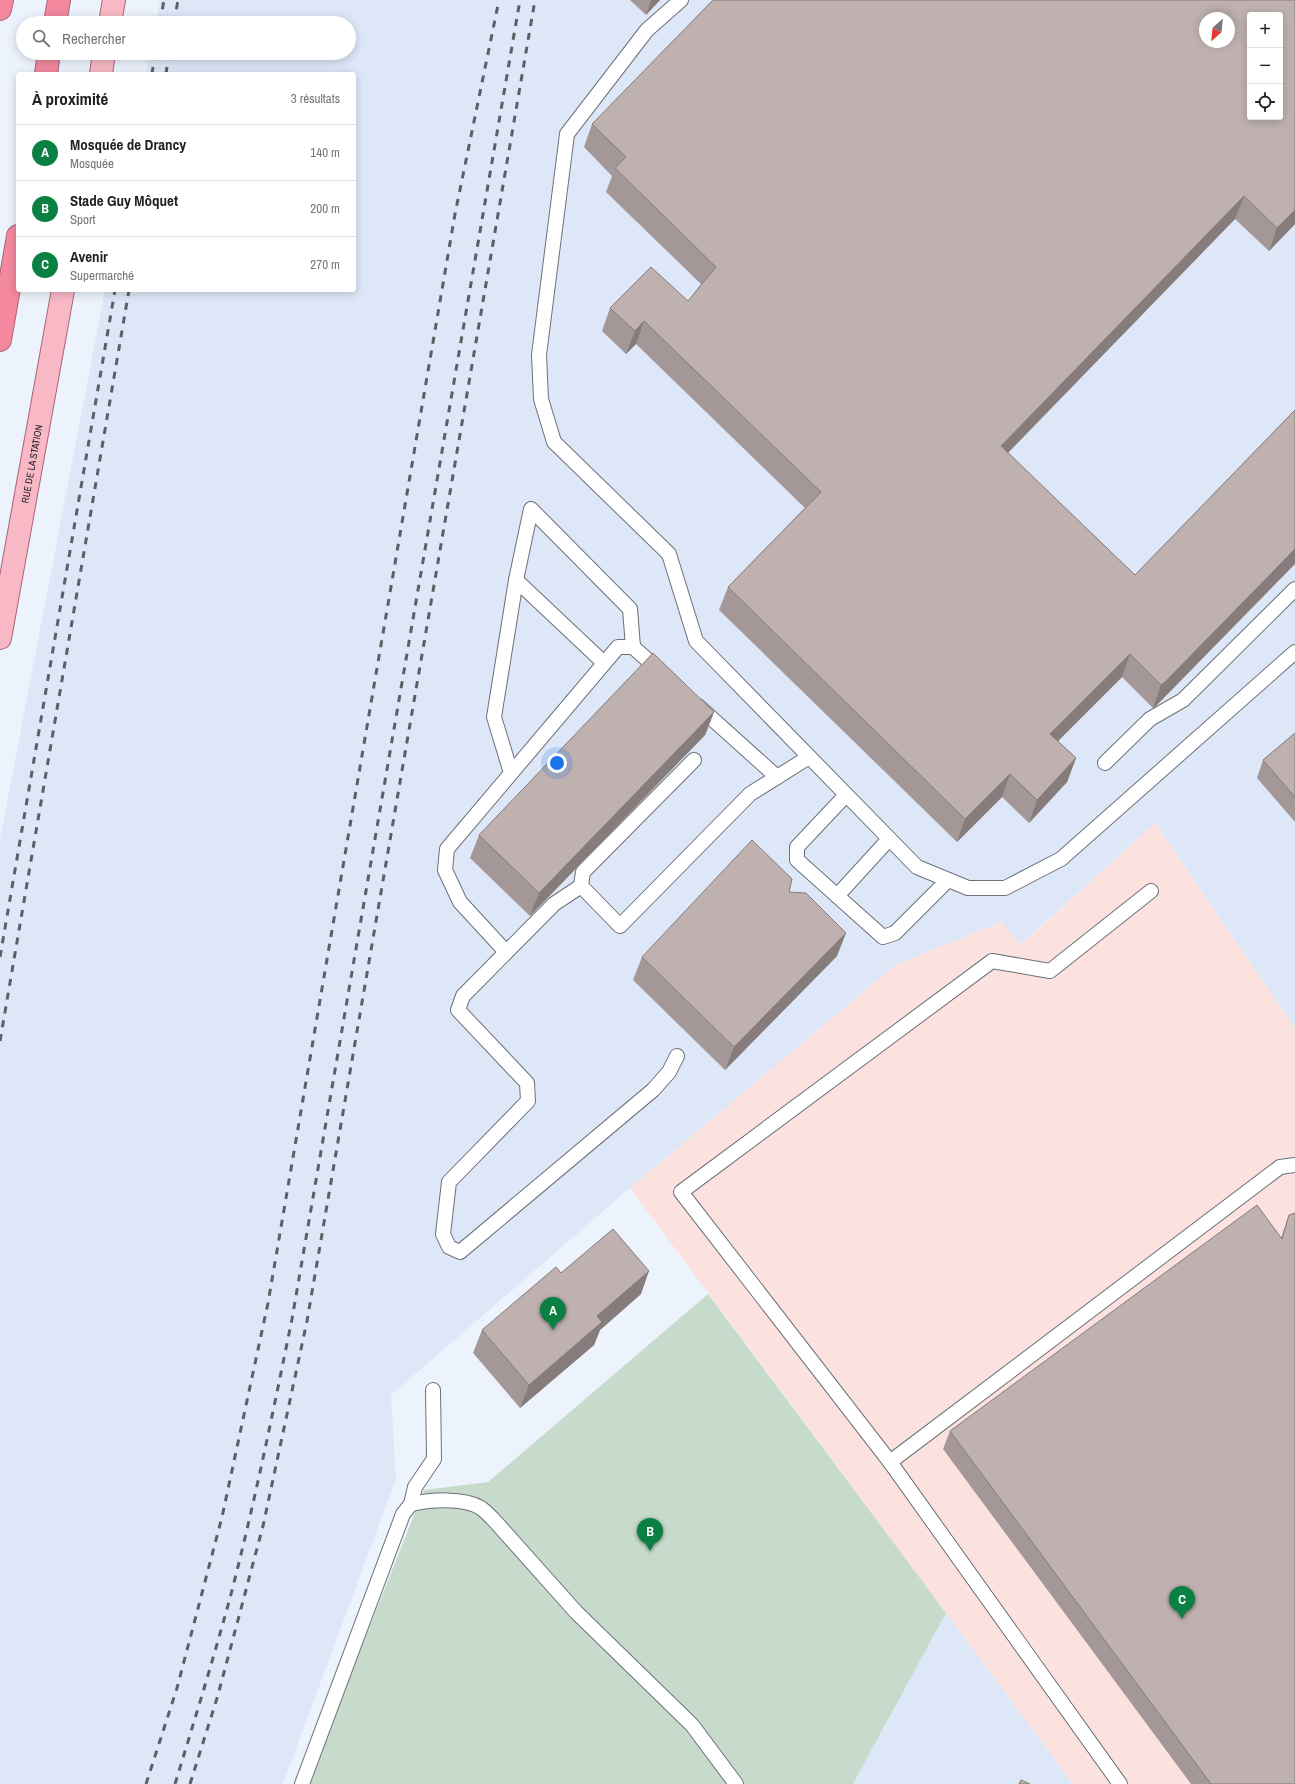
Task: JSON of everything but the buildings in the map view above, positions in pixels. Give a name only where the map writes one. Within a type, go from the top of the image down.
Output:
[{"type":"highway","points":[[0,9],[2,0]]},
{"type":"highway","points":[[56,16],[59,0]]},
{"type":"highway","points":[[46,72],[49,60]]},
{"type":"highway","points":[[0,340],[16,248]]},
{"type":"main road","points":[[111,16],[114,0]]},
{"type":"main road","points":[[101,72],[103,60]]},
{"type":"main road","name":"RUE DE LA STATION","points":[[0,638],[63,292]]},
{"type":"lane","points":[[680,0],[647,30],[567,134],[539,355],[541,400],[554,442],[669,554],[696,641],[917,867],[968,888],[1005,888],[1061,859],[1295,652]]},
{"type":"lane","points":[[511,773],[494,717],[516,580],[531,509],[630,609],[633,647]]},
{"type":"lane","points":[[516,580],[604,663]]},
{"type":"lane","points":[[1104,763],[1150,719],[1183,700],[1295,589]]},
{"type":"lane","points":[[506,952],[460,902],[445,870],[447,849],[618,647],[633,647],[667,678]]},
{"type":"lane","points":[[690,699],[777,777]]},
{"type":"lane","points":[[581,886],[620,926],[750,794],[809,757]]},
{"type":"lane","points":[[677,1056],[669,1072],[653,1090],[460,1252],[449,1247],[443,1234],[449,1182],[528,1101],[527,1083],[458,1010],[463,996],[554,904],[581,886],[583,872],[694,760]]},
{"type":"lane","points":[[846,795],[797,847],[797,860],[883,937],[895,933],[948,880]]},
{"type":"lane","points":[[836,896],[890,839]]},
{"type":"lane","points":[[1120,1784],[890,1462],[681,1192],[992,960],[1050,971],[1151,891]]},
{"type":"lane","points":[[890,1462],[1280,1167],[1295,1165]]},
{"type":"lane","points":[[302,1784],[403,1514],[411,1504],[416,1487],[434,1459],[433,1390]]},
{"type":"lane","points":[[411,1504],[432,1500],[470,1504],[481,1508],[493,1519],[576,1612],[692,1725],[736,1784]]},
{"type":"shaded area","points":[[160,0],[1295,0],[1295,1028],[1155,823],[1021,944],[1001,922],[895,965],[630,1188],[391,1395],[396,1479],[283,1784],[0,1784],[0,839],[105,292],[356,292],[356,72],[146,72],[149,60],[356,60],[356,16],[157,16]]},
{"type":"shaded area","points":[[1155,823],[1295,1028],[1295,1784],[1073,1784],[630,1188],[895,965],[1001,922],[1022,944]]},
{"type":"shaded area","points":[[946,1613],[1073,1784],[853,1784]]},
{"type":"green space","points":[[708,1294],[946,1613],[853,1784],[307,1784],[424,1490],[488,1482]]},
{"type":"railway","points":[[161,16],[164,0]]},
{"type":"railway","points":[[175,16],[178,0]]},
{"type":"railway","points":[[146,1784],[177,1688],[222,1517],[268,1303],[455,214],[499,0]]},
{"type":"railway","points":[[175,1784],[217,1644],[239,1563],[263,1459],[292,1319],[520,0]]},
{"type":"railway","points":[[190,1784],[218,1695],[263,1526],[307,1321],[535,0]]},
{"type":"railway","points":[[152,72],[154,60]]},
{"type":"railway","points":[[166,72],[168,60]]},
{"type":"railway","points":[[0,957],[115,292]]},
{"type":"railway","points":[[0,1041],[129,292]]},
{"type":"place","name":"Mosquée de Drancy","points":[[553,1330]]},
{"type":"place","name":"Stade Guy Môquet","points":[[650,1551]]},
{"type":"place","name":"Avenir","points":[[1182,1619]]}]
